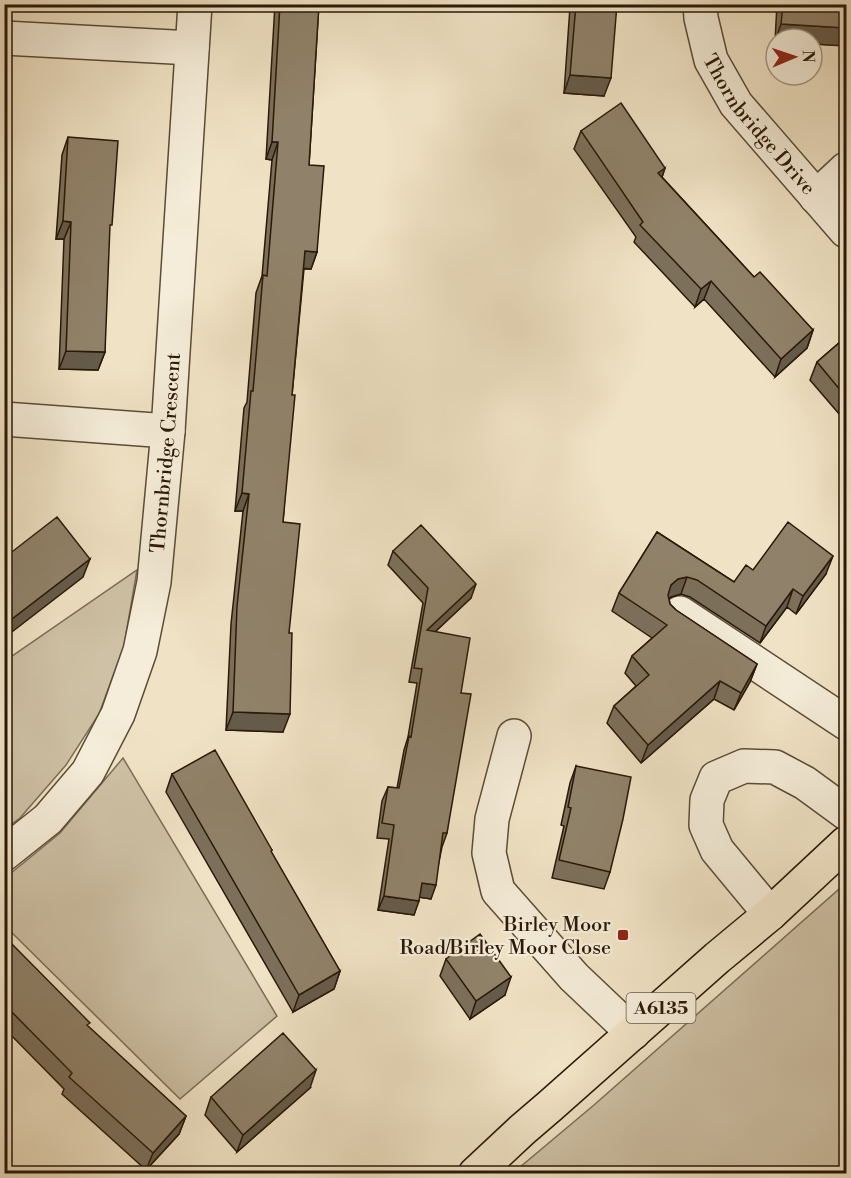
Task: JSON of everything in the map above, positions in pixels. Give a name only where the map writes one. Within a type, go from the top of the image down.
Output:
[{"type":"main road","name":"A6135","points":[[475,1173],[717,958],[770,914],[846,843]]},
{"type":"street","name":"Thornbridge Crescent","points":[[4,854],[48,819],[88,772],[118,714],[140,651],[154,582],[168,431],[195,4]]},
{"type":"street","name":"Thornbridge Drive","points":[[700,4],[700,18],[711,60],[736,104],[846,231]]},
{"type":"street","points":[[4,38],[192,48]]},
{"type":"street","points":[[816,197],[846,169]]},
{"type":"street","points":[[4,418],[168,431]]},
{"type":"street","points":[[680,613],[846,723]]},
{"type":"street","points":[[514,736],[492,819],[489,853],[498,891],[574,977],[633,1033]]},
{"type":"street","points":[[770,914],[717,850],[706,825],[707,800],[716,778],[744,766],[775,767],[805,783],[846,813]]},
{"type":"shaded area","points":[[137,570],[124,646],[99,714],[66,765],[20,818],[5,829],[5,661]]},
{"type":"shaded area","points":[[123,758],[277,1016],[180,1099],[5,926],[5,878],[60,833]]},
{"type":"shaded area","points":[[846,883],[846,1173],[513,1173],[594,1105]]},
{"type":"building","points":[[280,4],[319,4],[309,165],[324,166],[317,252],[305,251],[283,522],[300,524],[289,633],[292,633],[290,714],[233,712],[237,606],[249,494],[242,493],[263,275],[267,276],[278,142],[272,142]]},
{"type":"building","points":[[576,4],[617,4],[611,78],[570,75]]},
{"type":"building","points":[[783,4],[846,4],[846,28],[781,24]]},
{"type":"building","points":[[621,103],[665,168],[658,173],[754,277],[760,272],[813,330],[781,359],[711,281],[701,289],[640,225],[643,222],[581,131]]},
{"type":"building","points":[[68,137],[118,141],[112,225],[110,225],[105,352],[66,351],[71,222],[63,221]]},
{"type":"building","points":[[846,337],[846,397],[817,362]]},
{"type":"building","points":[[57,517],[90,559],[4,625],[4,558]]},
{"type":"building","points":[[788,522],[833,556],[803,596],[793,589],[766,626],[697,580],[687,577],[678,579],[671,585],[668,595],[670,604],[676,610],[757,664],[741,693],[720,681],[648,745],[614,706],[649,675],[632,656],[667,625],[619,593],[657,532],[734,582],[746,565],[753,570]]},
{"type":"building","points":[[421,525],[476,584],[427,630],[470,638],[461,693],[471,694],[447,833],[443,833],[436,885],[422,883],[419,901],[384,896],[394,825],[382,823],[388,787],[399,788],[409,736],[411,737],[422,669],[414,668],[428,588],[393,551]]},
{"type":"building","points":[[215,750],[340,971],[299,995],[172,774]]},
{"type":"building","points":[[576,766],[631,777],[610,872],[559,860],[571,808],[568,807]]},
{"type":"building","points":[[480,934],[511,977],[476,1001],[446,959]]},
{"type":"building","points":[[4,936],[90,1023],[87,1025],[186,1116],[153,1153],[69,1077],[72,1073],[4,1004]]},
{"type":"building","points":[[283,1033],[316,1070],[243,1135],[211,1097]]},
{"type":"place","name":"Birley Moor Road/Birley Moor Close","points":[[623,935]]}]
